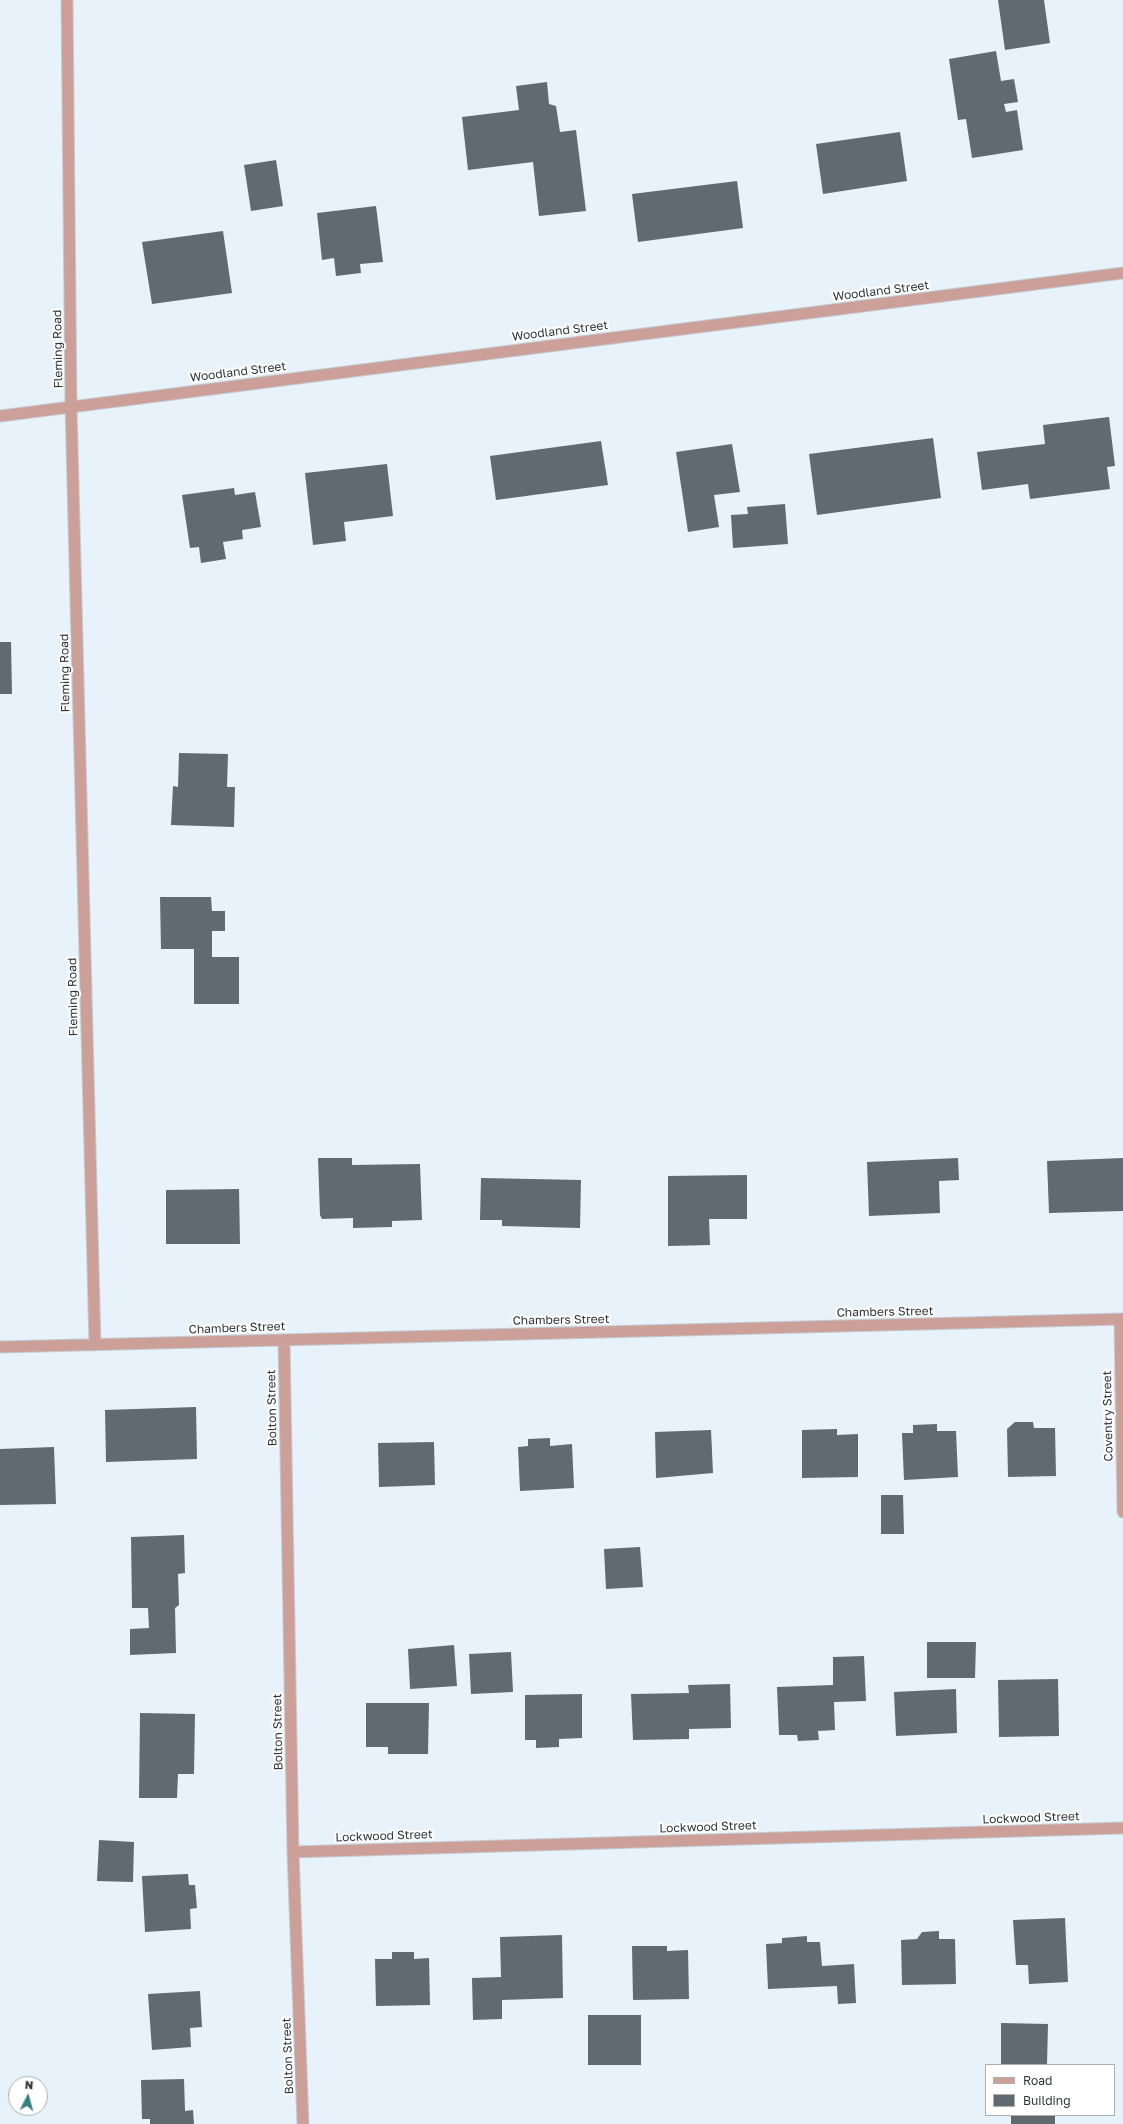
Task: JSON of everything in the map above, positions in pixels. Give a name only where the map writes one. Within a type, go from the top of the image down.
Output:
[{"type":"street","name":"Fleming Road","points":[[67,0],[71,406],[95,1345]]},
{"type":"street","name":"Woodland Street","points":[[0,416],[1123,273]]},
{"type":"street","name":"Chambers Street","points":[[0,1347],[1121,1320]]},
{"type":"street","name":"Coventry Street","points":[[1121,1320],[1123,1512]]},
{"type":"street","name":"Bolton Street","points":[[284,1340],[293,1852],[303,2124]]},
{"type":"street","name":"Lockwood Street","points":[[293,1852],[1123,1828]]},
{"type":"building","points":[[998,0],[1044,0],[1050,43],[1005,50]]},
{"type":"building","points":[[996,51],[1001,81],[1014,79],[1018,102],[1004,104],[1006,112],[1017,110],[1023,150],[972,158],[966,119],[958,120],[949,59]]},
{"type":"building","points":[[547,82],[549,104],[556,106],[560,132],[576,130],[586,211],[539,216],[533,162],[468,170],[462,117],[519,110],[516,86]]},
{"type":"building","points":[[900,132],[907,181],[823,194],[816,144]]},
{"type":"building","points":[[276,160],[283,206],[251,211],[244,165]]},
{"type":"building","points":[[737,181],[743,228],[638,242],[632,194]]},
{"type":"building","points":[[376,206],[383,262],[360,264],[361,273],[336,276],[334,258],[322,260],[317,213]]},
{"type":"building","points":[[223,231],[232,293],[152,304],[142,242]]},
{"type":"building","points":[[1109,417],[1115,466],[1107,467],[1110,489],[1030,499],[1028,484],[982,490],[977,452],[1045,444],[1043,425]]},
{"type":"building","points":[[933,438],[941,498],[817,515],[809,454]]},
{"type":"building","points":[[601,441],[608,485],[496,500],[490,456]]},
{"type":"building","points":[[732,444],[740,492],[714,495],[719,527],[688,532],[676,452]]},
{"type":"building","points":[[387,464],[393,516],[344,522],[346,541],[313,545],[305,473]]},
{"type":"building","points":[[234,488],[235,495],[255,492],[261,527],[242,530],[243,539],[223,542],[226,559],[201,563],[199,547],[190,548],[182,495]]},
{"type":"building","points":[[785,504],[788,544],[733,548],[731,515],[748,514],[747,507]]},
{"type":"building","points":[[0,642],[11,642],[12,694],[0,694]]},
{"type":"building","points":[[179,753],[228,754],[227,787],[235,787],[234,827],[171,825],[173,786],[178,787]]},
{"type":"building","points":[[160,897],[211,897],[212,911],[225,911],[225,931],[212,931],[212,957],[239,957],[239,1004],[194,1004],[194,949],[161,949]]},
{"type":"building","points":[[318,1158],[352,1158],[352,1165],[420,1164],[422,1220],[392,1221],[392,1227],[353,1228],[353,1218],[322,1219],[320,1215]]},
{"type":"building","points":[[958,1158],[959,1180],[939,1181],[940,1213],[869,1216],[867,1162]]},
{"type":"building","points":[[1123,1158],[1123,1211],[1049,1213],[1047,1161]]},
{"type":"building","points":[[747,1175],[747,1219],[709,1219],[710,1245],[668,1246],[668,1176]]},
{"type":"building","points":[[481,1178],[581,1180],[580,1228],[502,1226],[502,1220],[480,1220]]},
{"type":"building","points":[[239,1189],[240,1244],[166,1244],[166,1190]]},
{"type":"building","points":[[196,1407],[197,1459],[106,1462],[105,1410]]},
{"type":"building","points":[[1015,1422],[1033,1422],[1034,1428],[1055,1428],[1056,1476],[1008,1477],[1007,1429]]},
{"type":"building","points":[[937,1424],[937,1431],[956,1431],[958,1477],[904,1480],[902,1433],[913,1433],[913,1425]]},
{"type":"building","points":[[837,1429],[837,1435],[858,1434],[858,1477],[802,1478],[802,1430]]},
{"type":"building","points":[[711,1430],[713,1473],[656,1478],[655,1432]]},
{"type":"building","points":[[550,1438],[550,1446],[572,1444],[574,1488],[520,1491],[518,1447],[528,1446],[528,1439]]},
{"type":"building","points":[[434,1442],[435,1485],[379,1487],[378,1443]]},
{"type":"building","points":[[54,1447],[56,1504],[0,1505],[0,1449]]},
{"type":"building","points":[[881,1495],[903,1495],[904,1534],[881,1534]]},
{"type":"building","points":[[184,1535],[185,1573],[178,1574],[179,1605],[175,1608],[176,1653],[130,1655],[130,1629],[149,1628],[148,1608],[132,1608],[131,1537]]},
{"type":"building","points":[[640,1547],[643,1587],[606,1589],[604,1549]]},
{"type":"building","points":[[927,1642],[976,1642],[975,1678],[927,1678]]},
{"type":"building","points":[[454,1645],[457,1686],[410,1689],[408,1649]]},
{"type":"building","points":[[511,1652],[513,1692],[471,1694],[469,1654]]},
{"type":"building","points":[[864,1656],[866,1701],[834,1702],[835,1730],[818,1731],[819,1740],[798,1741],[797,1735],[779,1735],[777,1687],[833,1685],[833,1657]]},
{"type":"building","points":[[1058,1679],[1059,1736],[999,1737],[998,1680]]},
{"type":"building","points":[[730,1684],[731,1728],[689,1729],[689,1739],[633,1740],[631,1694],[689,1693],[688,1685]]},
{"type":"building","points":[[956,1689],[957,1733],[896,1736],[894,1692]]},
{"type":"building","points":[[582,1694],[582,1738],[559,1739],[559,1747],[536,1748],[536,1740],[525,1740],[525,1695]]},
{"type":"building","points":[[366,1703],[429,1703],[428,1754],[388,1754],[388,1747],[366,1747]]},
{"type":"building","points":[[140,1713],[195,1714],[194,1774],[178,1774],[177,1798],[139,1798]]},
{"type":"building","points":[[99,1840],[134,1842],[133,1882],[97,1881]]},
{"type":"building","points":[[188,1874],[189,1885],[195,1885],[197,1908],[190,1909],[191,1929],[145,1932],[142,1876]]},
{"type":"building","points":[[1065,1918],[1068,1982],[1029,1984],[1028,1965],[1016,1965],[1013,1920]]},
{"type":"building","points":[[939,1931],[939,1939],[955,1939],[956,1984],[902,1985],[901,1940],[917,1939],[922,1932]]},
{"type":"building","points":[[562,1935],[563,1998],[502,2000],[502,2019],[473,2020],[472,1978],[501,1977],[500,1937]]},
{"type":"building","points":[[807,1936],[807,1942],[820,1942],[822,1966],[854,1964],[856,2003],[838,2004],[837,1986],[768,1989],[766,1944],[782,1943],[782,1938]]},
{"type":"building","points":[[632,1946],[667,1946],[667,1951],[688,1950],[689,1999],[633,2000]]},
{"type":"building","points":[[392,1952],[414,1952],[414,1959],[429,1958],[430,2005],[376,2006],[375,1959],[392,1959]]},
{"type":"building","points":[[200,1991],[202,2027],[190,2028],[191,2047],[152,2050],[148,1994]]},
{"type":"building","points":[[588,2015],[641,2015],[641,2065],[588,2065]]},
{"type":"building","points":[[1001,2023],[1048,2024],[1047,2064],[1001,2064]]},
{"type":"building","points":[[184,2079],[185,2111],[193,2110],[194,2124],[150,2124],[150,2119],[142,2119],[141,2080]]},
{"type":"building","points":[[1011,2116],[1055,2116],[1055,2124],[1011,2124]]}]
